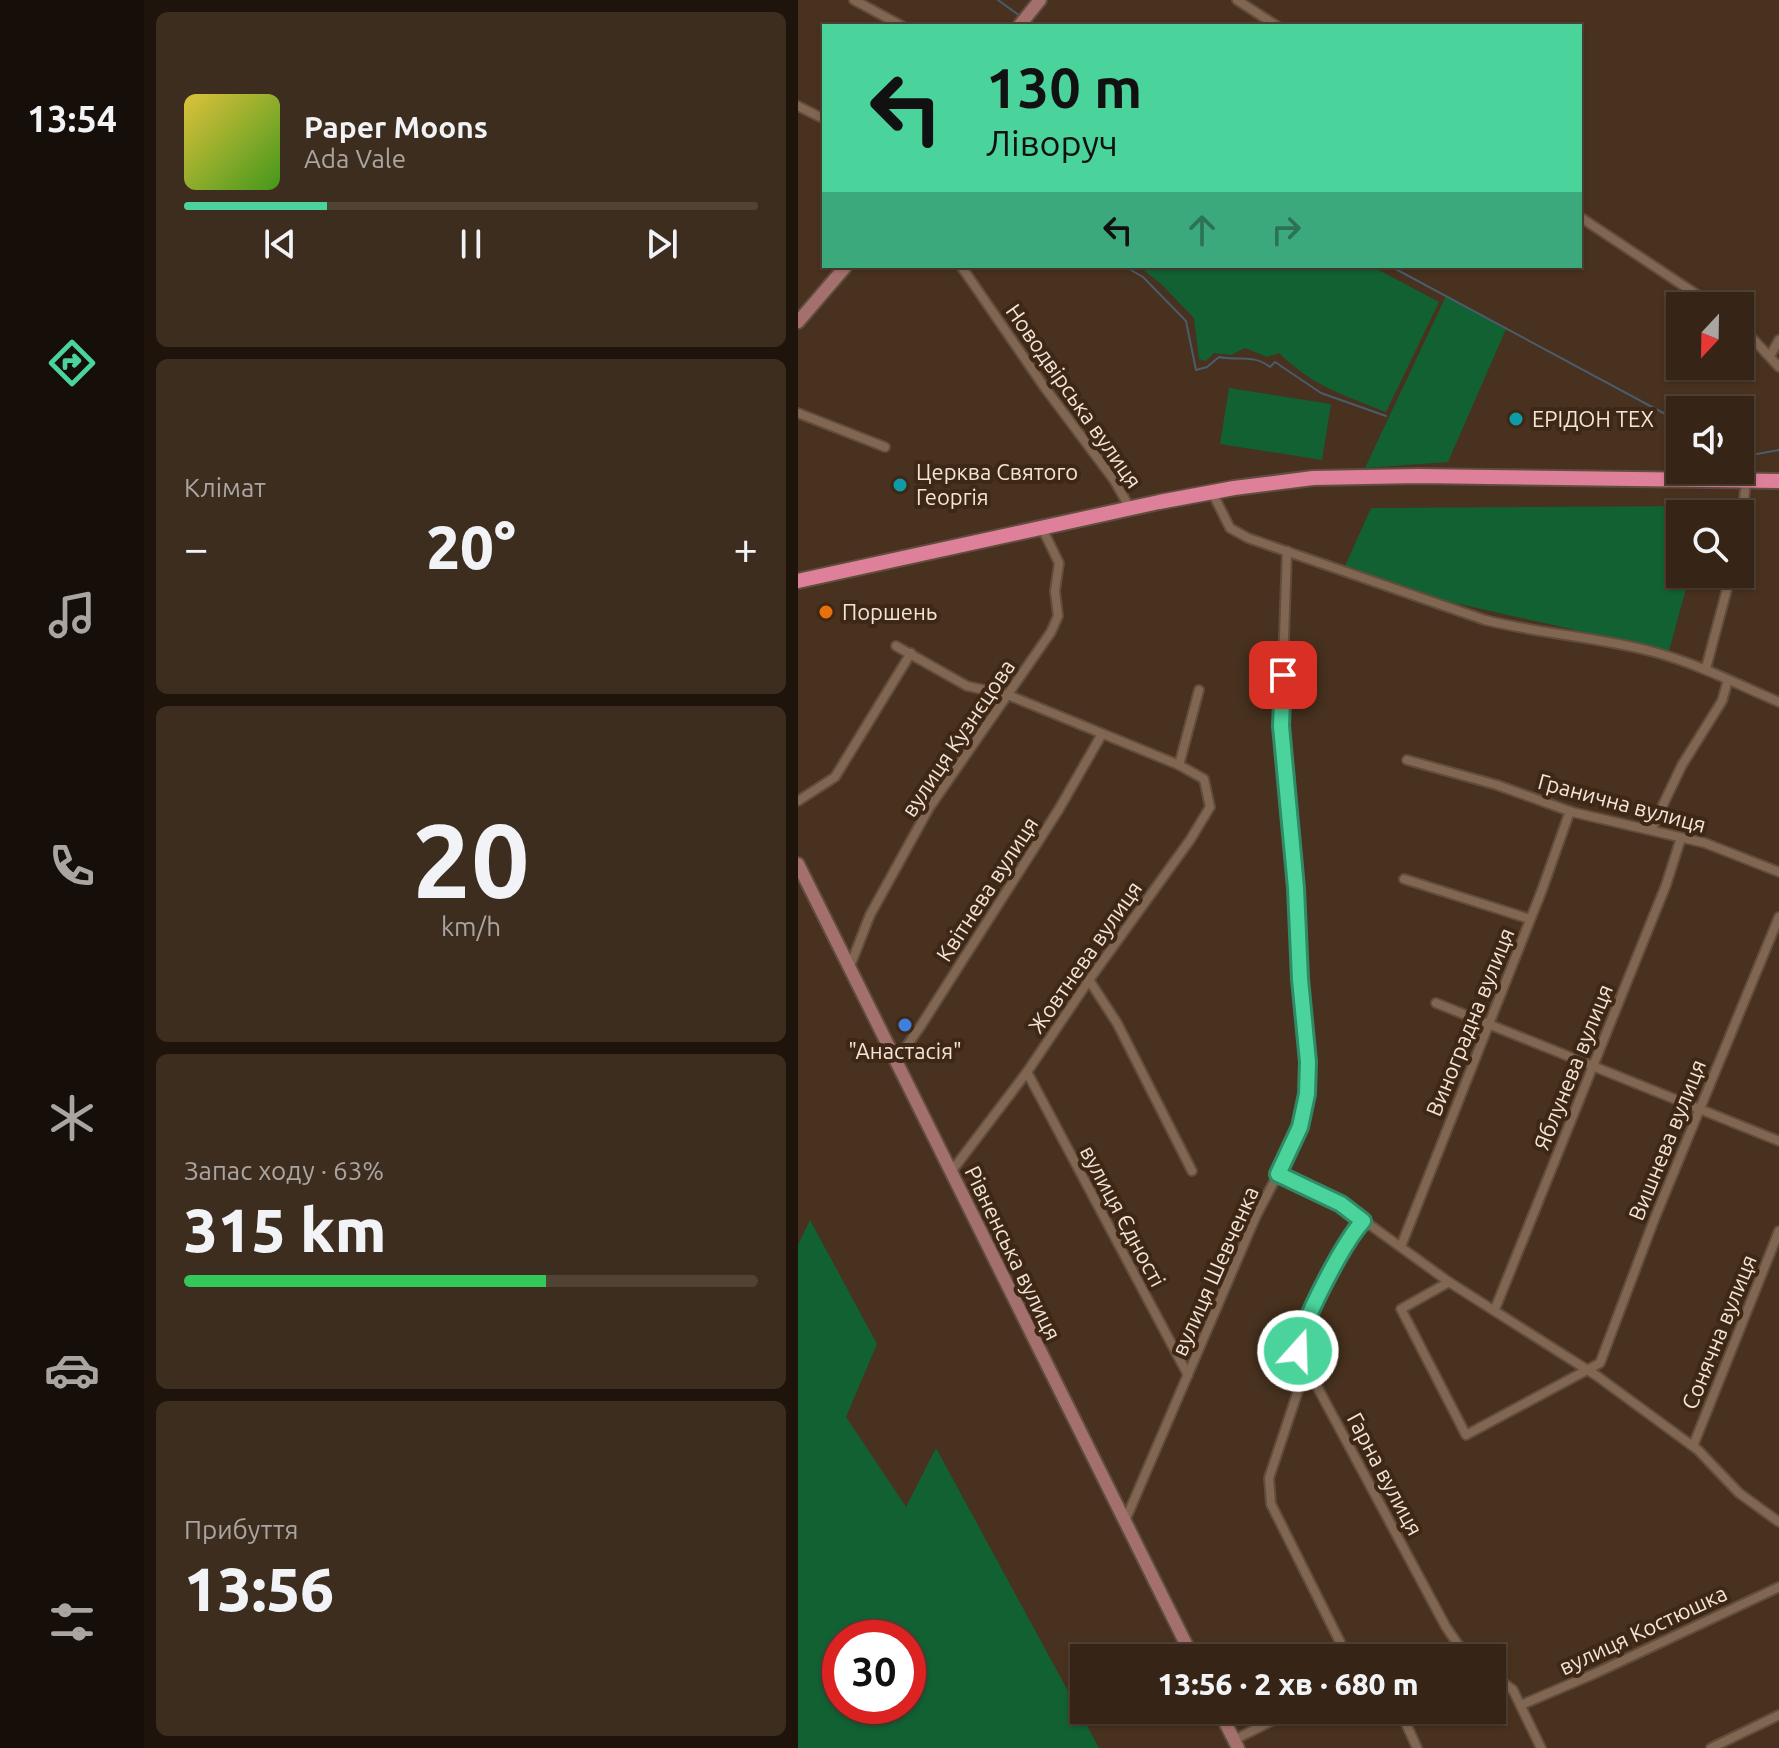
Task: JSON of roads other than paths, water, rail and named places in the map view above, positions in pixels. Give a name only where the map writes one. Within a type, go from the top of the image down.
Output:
[{"type":"highway","points":[[798,581],[1041,526],[1284,481],[1343,477],[1666,480]]},
{"type":"highway","points":[[1754,481],[1779,481]]},
{"type":"main road","points":[[1021,24],[1040,0]]},
{"type":"main road","points":[[798,322],[844,268]]},
{"type":"main road","name":"Рівненська вулиця","points":[[798,864],[1186,1644]]},
{"type":"main road","points":[[1226,1724],[1236,1744]]},
{"type":"street","points":[[854,0],[898,24]]},
{"type":"street","points":[[1237,0],[1274,24]]},
{"type":"street","points":[[798,106],[822,118]]},
{"type":"street","points":[[1582,218],[1693,292]]},
{"type":"street","name":"Новодвірська вулиця","points":[[962,268],[1045,388],[1114,480],[1130,508]]},
{"type":"street","points":[[1754,339],[1779,367]]},
{"type":"street","points":[[1770,356],[1779,340]]},
{"type":"street","points":[[798,413],[885,447]]},
{"type":"street","points":[[1212,492],[1230,528],[1248,538],[1485,620],[1524,630],[1651,651],[1706,668],[1779,702]]},
{"type":"street","name":"вулиця Кузнєцова","points":[[850,966],[870,915],[929,808],[980,731],[1040,650],[1058,616],[1055,591],[1059,563],[1041,526]]},
{"type":"street","name":"вулиця Шевченка","points":[[1125,1521],[1256,1216],[1300,1127],[1307,1094],[1308,1062],[1296,888],[1281,726],[1287,551]]},
{"type":"street","points":[[1706,668],[1727,588]]},
{"type":"street","points":[[896,646],[967,686],[1008,695],[1179,765],[1199,690]]},
{"type":"street","points":[[798,801],[835,777],[911,653]]},
{"type":"street","points":[[1651,830],[1682,765],[1722,701],[1728,680]]},
{"type":"street","name":"Квітнева вулиця","points":[[893,1056],[906,1047],[920,1027],[1059,809],[1102,734]]},
{"type":"street","name":"Гранична вулиця","points":[[1407,760],[1497,785],[1570,811],[1731,852],[1779,872]]},
{"type":"street","name":"Жовтнева вулиця","points":[[951,1172],[1027,1072],[1210,807],[1204,779],[1179,765]]},
{"type":"street","name":"Виноградна вулиця","points":[[1401,1246],[1570,811]]},
{"type":"street","name":"Яблунева вулиця","points":[[1495,1309],[1666,885],[1681,838]]},
{"type":"street","points":[[1404,879],[1530,919]]},
{"type":"street","name":"Вишнева вулиця","points":[[1449,1282],[1401,1309],[1466,1435],[1600,1363],[1654,1220],[1779,917]]},
{"type":"street","points":[[1089,980],[1117,1023],[1192,1171]]},
{"type":"street","points":[[1436,1003],[1779,1141]]},
{"type":"street","name":"вулиця Єдності","points":[[1027,1072],[1188,1375]]},
{"type":"street","points":[[1278,1174],[1341,1204],[1449,1282],[1597,1376],[1693,1446],[1739,1493],[1779,1522]]},
{"type":"street","name":"Гарна вулиця","points":[[1363,1221],[1344,1248],[1299,1339],[1298,1351],[1458,1644]]},
{"type":"street","name":"Сонячна вулиця","points":[[1693,1446],[1779,1231]]},
{"type":"street","points":[[1306,1366],[1269,1478],[1271,1504],[1341,1644]]},
{"type":"street","name":"вулиця Костюшка","points":[[1521,1705],[1779,1587]]},
{"type":"street","points":[[1506,1685],[1513,1690],[1541,1748]]},
{"type":"street","points":[[1711,1748],[1730,1744],[1779,1715]]},
{"type":"street","points":[[1236,1744],[1270,1724]]},
{"type":"street","points":[[1406,1724],[1417,1748]]},
{"type":"waterway","points":[[998,0],[1020,16]]},
{"type":"waterway","points":[[1127,268],[1143,277],[1186,321],[1196,370],[1207,367],[1219,357],[1252,359],[1270,367],[1275,362],[1321,393],[1386,416]]},
{"type":"waterway","points":[[1394,268],[1666,414]]},
{"type":"waterway","points":[[1754,455],[1779,450]]},
{"type":"place","name":"ЕРІДОН ТЕХ","points":[[1516,419]]},
{"type":"place","name":"Церква Святого Георгія","points":[[900,485]]},
{"type":"place","name":"Поршень","points":[[826,612]]},
{"type":"place","name":"\"Анастасія\"","points":[[905,1025]]}]
